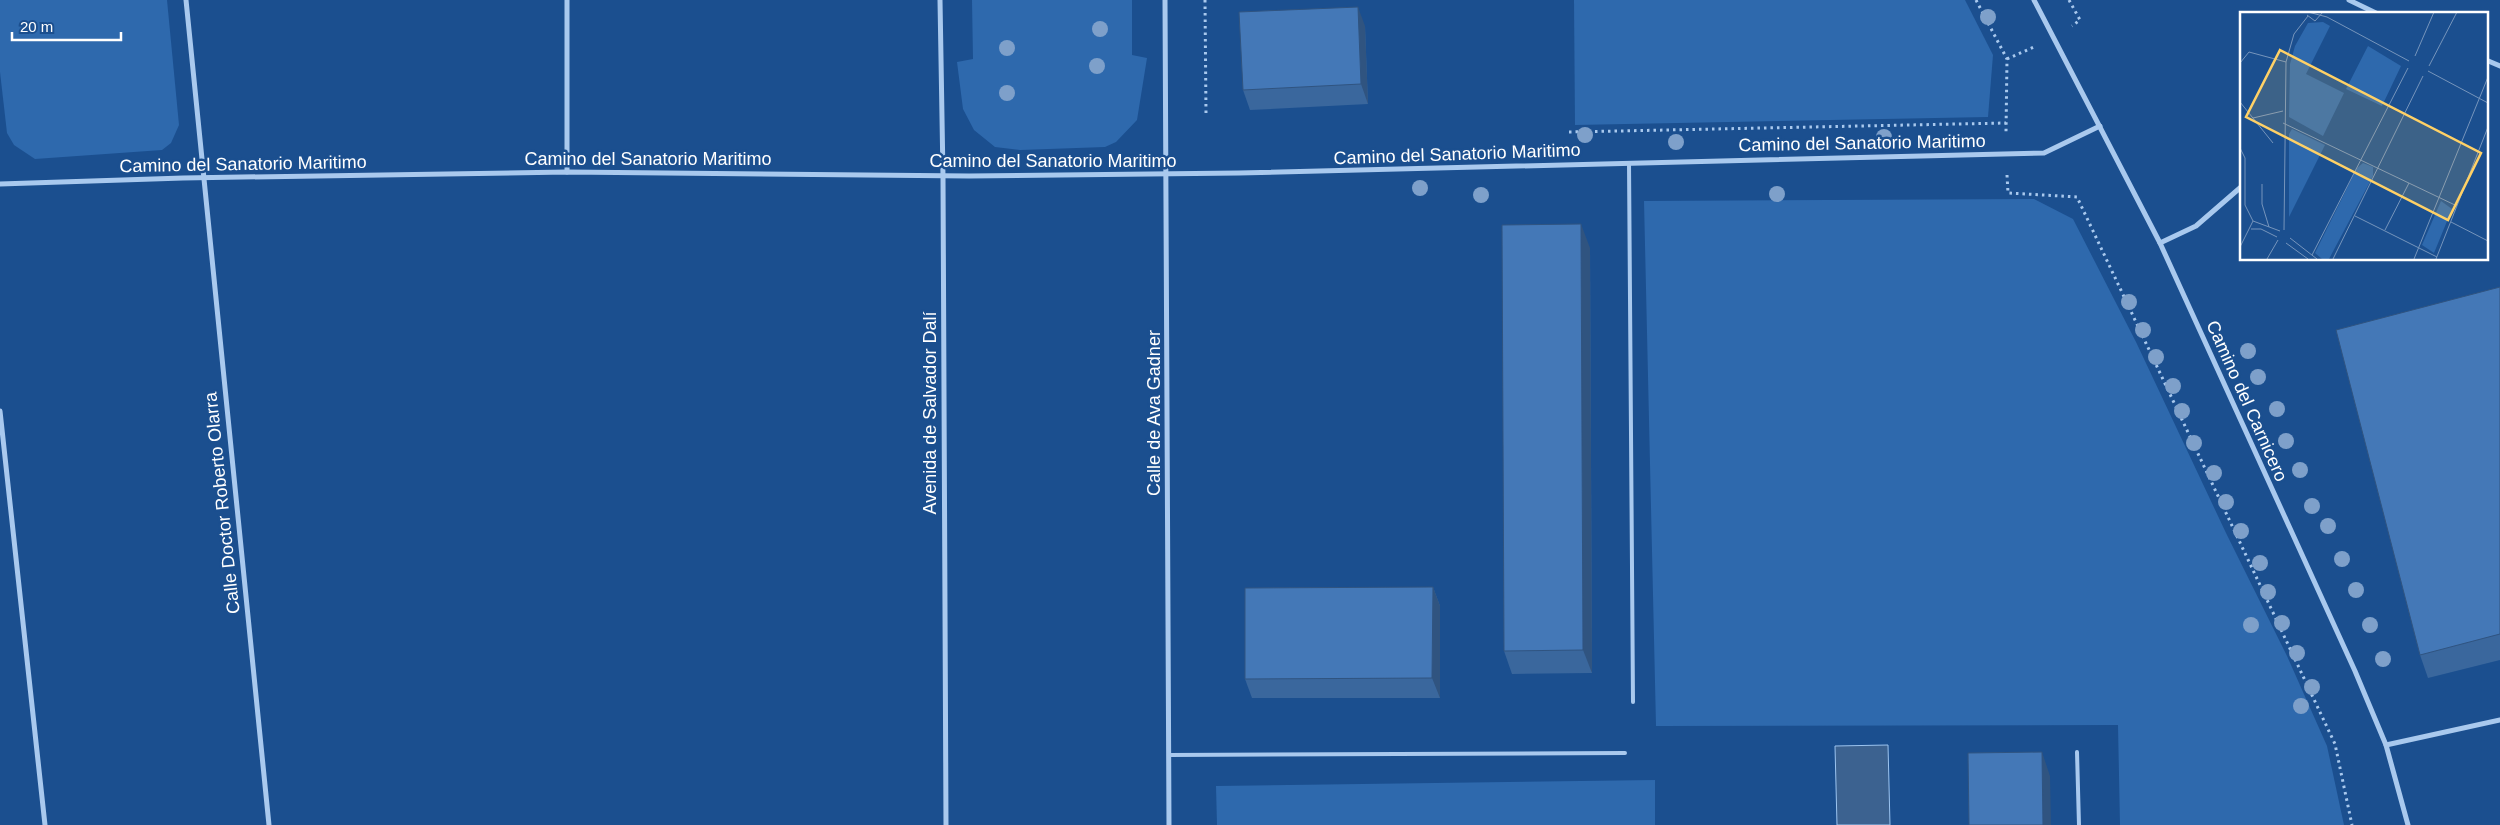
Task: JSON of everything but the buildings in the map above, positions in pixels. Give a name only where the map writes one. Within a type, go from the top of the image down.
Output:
[{"type":"street","name":"Calle Doctor Roberto Olarra","points":[[186,0],[269,825]]},
{"type":"street","points":[[567,0],[568,172]]},
{"type":"street","name":"Avenida de Salvador Dalí","points":[[940,0],[944,176],[946,825]]},
{"type":"street","name":"Calle de Ava Gadner","points":[[1165,0],[1169,825]]},
{"type":"street","name":"Camino del Carnicero","points":[[2034,0],[2160,243],[2355,670],[2386,745],[2408,825]]},
{"type":"street","points":[[2349,0],[2374,12]]},
{"type":"street","points":[[2488,61],[2500,66]]},
{"type":"street","name":"Camino del Sanatorio Maritimo","points":[[0,184],[203,177],[568,172],[944,176],[1165,174],[2044,153],[2100,126]]},
{"type":"street","points":[[2160,243],[2196,226],[2240,188]]},
{"type":"street","points":[[0,411],[45,825]]},
{"type":"street","points":[[2386,745],[2500,720]]},
{"type":"lane","points":[[1629,163],[1633,702]]},
{"type":"lane","points":[[2077,752],[2079,825]]},
{"type":"lane","points":[[1170,755],[1625,753]]},
{"type":"path","points":[[1205,0],[1206,114]]},
{"type":"path","points":[[1976,0],[2007,59],[2008,193],[2077,197],[2335,744],[2352,825]]},
{"type":"path","points":[[1569,132],[2006,123]]},
{"type":"shaded area","points":[[0,0],[167,0],[179,125],[171,143],[162,150],[35,159],[14,145],[7,133],[0,72]]},
{"type":"shaded area","points":[[972,0],[1132,0],[1132,55],[1147,58],[1137,120],[1116,142],[1105,147],[1020,150],[995,147],[974,130],[963,109],[957,62],[973,59]]},
{"type":"shaded area","points":[[1574,0],[1965,0],[1993,55],[1988,117],[1575,125]]},
{"type":"shaded area","points":[[2034,199],[2073,219],[2136,342],[2226,533],[2287,656],[2327,746],[2344,825],[2120,825],[2118,725],[1656,726],[1644,201]]},
{"type":"shaded area","points":[[1888,745],[1890,825],[1837,825],[1835,746]]},
{"type":"shaded area","points":[[1655,780],[1655,825],[1217,825],[1216,786]]}]
